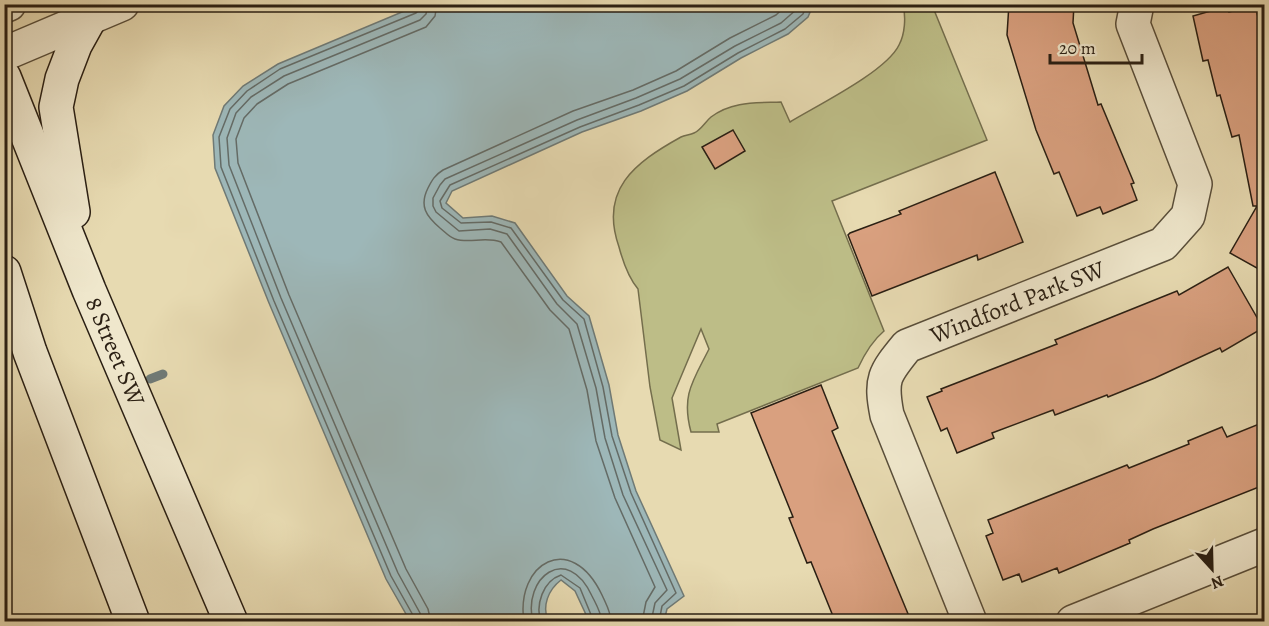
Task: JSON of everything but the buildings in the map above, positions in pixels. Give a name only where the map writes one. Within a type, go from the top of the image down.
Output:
[{"type":"main road","points":[[4,6],[9,4]]},
{"type":"main road","points":[[4,54],[122,4]]},
{"type":"main road","name":"Windford Park SW","points":[[970,621],[887,415],[882,390],[889,368],[907,346],[1163,244],[1188,216],[1195,184],[1133,24],[1137,4]]},
{"type":"main road","points":[[89,290],[56,107],[62,79],[75,45],[90,18]]},
{"type":"main road","name":"8 Street SW","points":[[4,76],[89,290],[231,621]]},
{"type":"main road","points":[[4,272],[30,352],[133,621]]},
{"type":"main road","points":[[4,298],[30,352]]},
{"type":"main road","points":[[1073,621],[1264,545]]},
{"type":"green space","points":[[903,5],[932,5],[987,140],[832,201],[884,331],[869,348],[858,368],[717,424],[719,432],[691,432],[687,408],[688,398],[709,349],[701,329],[672,398],[681,450],[660,440],[650,387],[638,289],[624,264],[614,227],[617,194],[635,168],[649,157],[681,137],[696,132],[711,117],[727,108],[753,103],[781,102],[790,122],[866,77],[892,55],[899,45],[903,36]]},
{"type":"water","points":[[421,4],[813,5],[808,17],[788,34],[741,58],[687,91],[641,111],[582,132],[452,191],[446,203],[463,218],[492,216],[515,223],[567,296],[589,316],[609,385],[618,435],[636,491],[684,596],[667,609],[664,621],[589,621],[575,591],[561,580],[547,599],[548,621],[410,621],[386,579],[269,303],[215,168],[213,135],[224,106],[243,86],[278,64]]},
{"type":"waterway","points":[[150,379],[163,374]]}]
